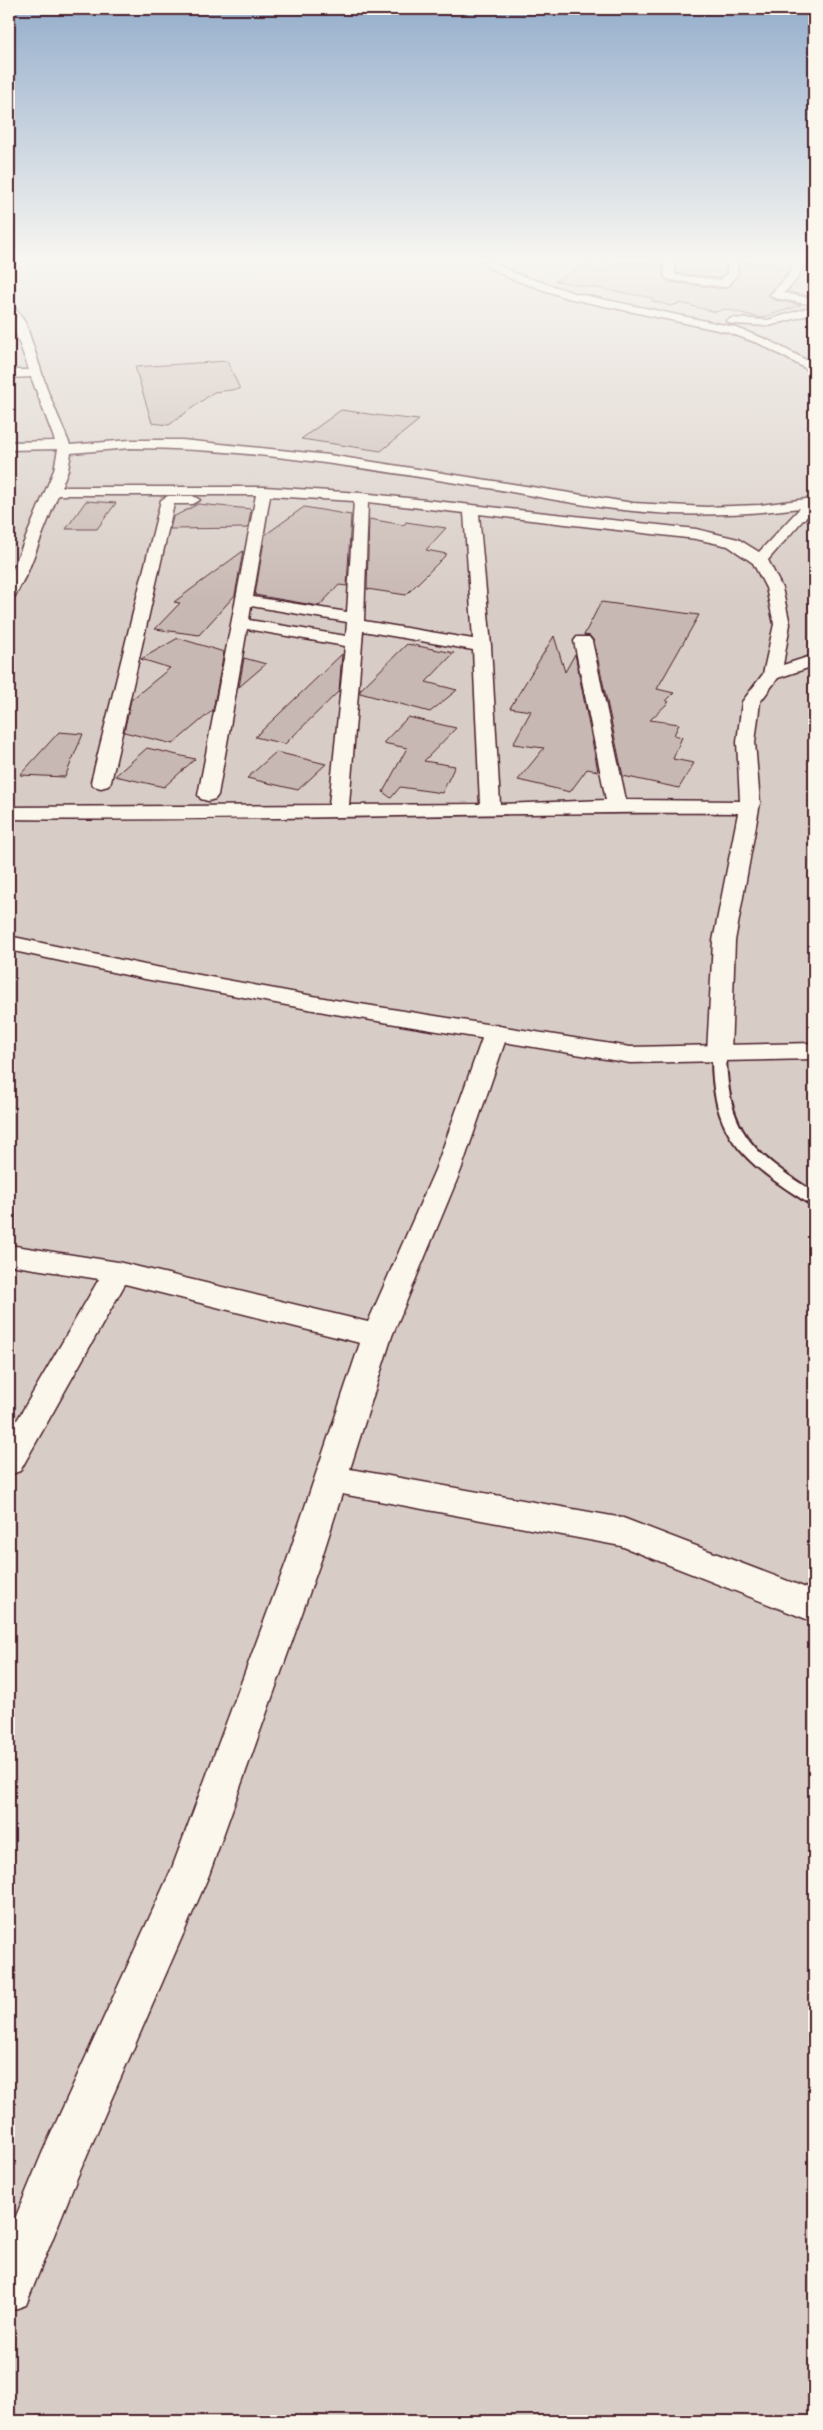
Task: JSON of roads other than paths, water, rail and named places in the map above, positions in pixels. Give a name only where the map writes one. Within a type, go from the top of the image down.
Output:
[{"type":"street","points":[[9,593],[61,470],[64,447],[37,375]]},
{"type":"street","points":[[9,446],[64,447],[182,444],[319,458],[633,508],[706,511],[760,509],[814,503]]},
{"type":"street","points":[[51,491],[361,498],[471,508],[696,534],[733,542],[760,560],[774,588],[782,624],[772,674],[751,702],[746,742],[749,807],[724,941],[719,1053]]},
{"type":"street","points":[[208,795],[263,496]]},
{"type":"street","points":[[101,782],[168,500],[263,496]]},
{"type":"street","points":[[339,809],[355,628],[361,498]]},
{"type":"street","points":[[760,560],[798,517],[814,503]]},
{"type":"street","points":[[471,508],[482,646],[490,810]]},
{"type":"street","points":[[17,539],[34,537]]},
{"type":"street","points":[[243,600],[355,628]]},
{"type":"street","points":[[239,623],[355,628],[482,646]]},
{"type":"street","points":[[583,641],[617,806]]},
{"type":"street","points":[[772,674],[814,660]]},
{"type":"street","points":[[9,813],[339,809],[490,810],[617,806],[749,807]]},
{"type":"street","points":[[9,943],[250,991],[630,1055],[814,1051]]},
{"type":"street","points":[[9,2288],[59,2167],[189,1875],[304,1560],[377,1336],[448,1170],[496,1033]]},
{"type":"street","points":[[9,1255],[118,1272],[377,1336]]},
{"type":"street","points":[[9,1462],[118,1272]]},
{"type":"street","points":[[331,1479],[623,1532],[814,1607]]},
{"type":"lane","points":[[719,1053],[721,1099],[725,1113],[741,1143],[769,1171],[814,1199]]}]
